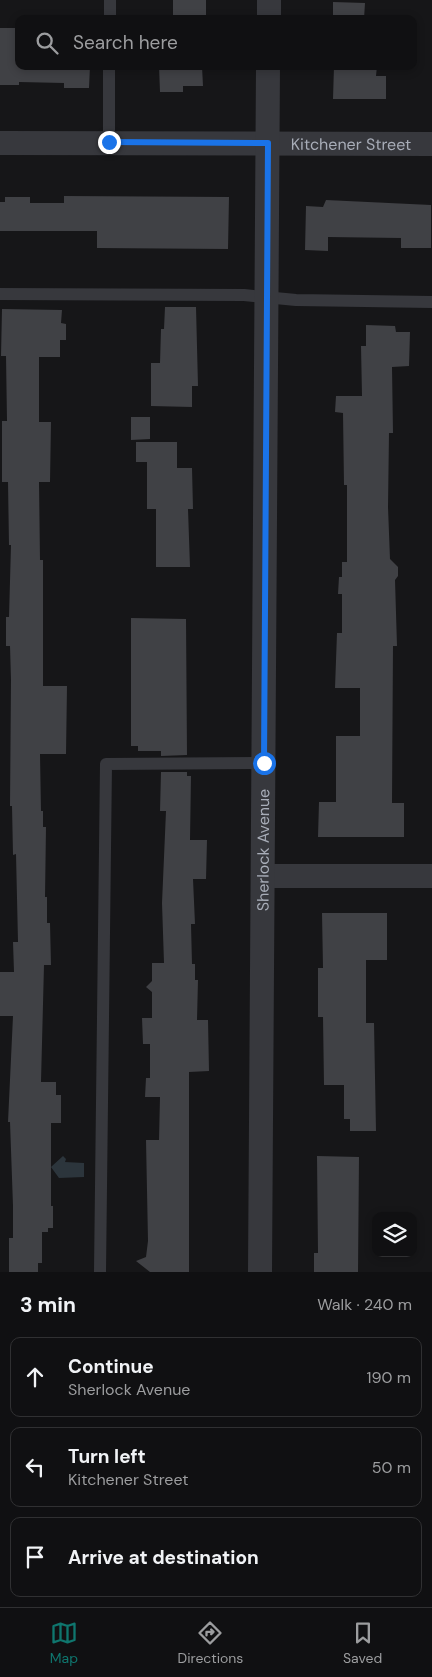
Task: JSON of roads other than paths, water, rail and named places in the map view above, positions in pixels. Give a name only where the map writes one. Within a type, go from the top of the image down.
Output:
[{"type":"street","points":[[269,0],[269,15]]},
{"type":"street","name":"Sherlock Avenue","points":[[260,1272],[268,298],[268,70]]},
{"type":"street","name":"Kitchener Street","points":[[0,143],[432,144]]},
{"type":"street","points":[[264,876],[432,876]]},
{"type":"lane","points":[[110,0],[110,15]]},
{"type":"lane","points":[[109,142],[110,70]]},
{"type":"lane","points":[[0,294],[244,295],[268,298],[432,302]]},
{"type":"lane","points":[[100,1272],[106,764],[264,763]]}]
